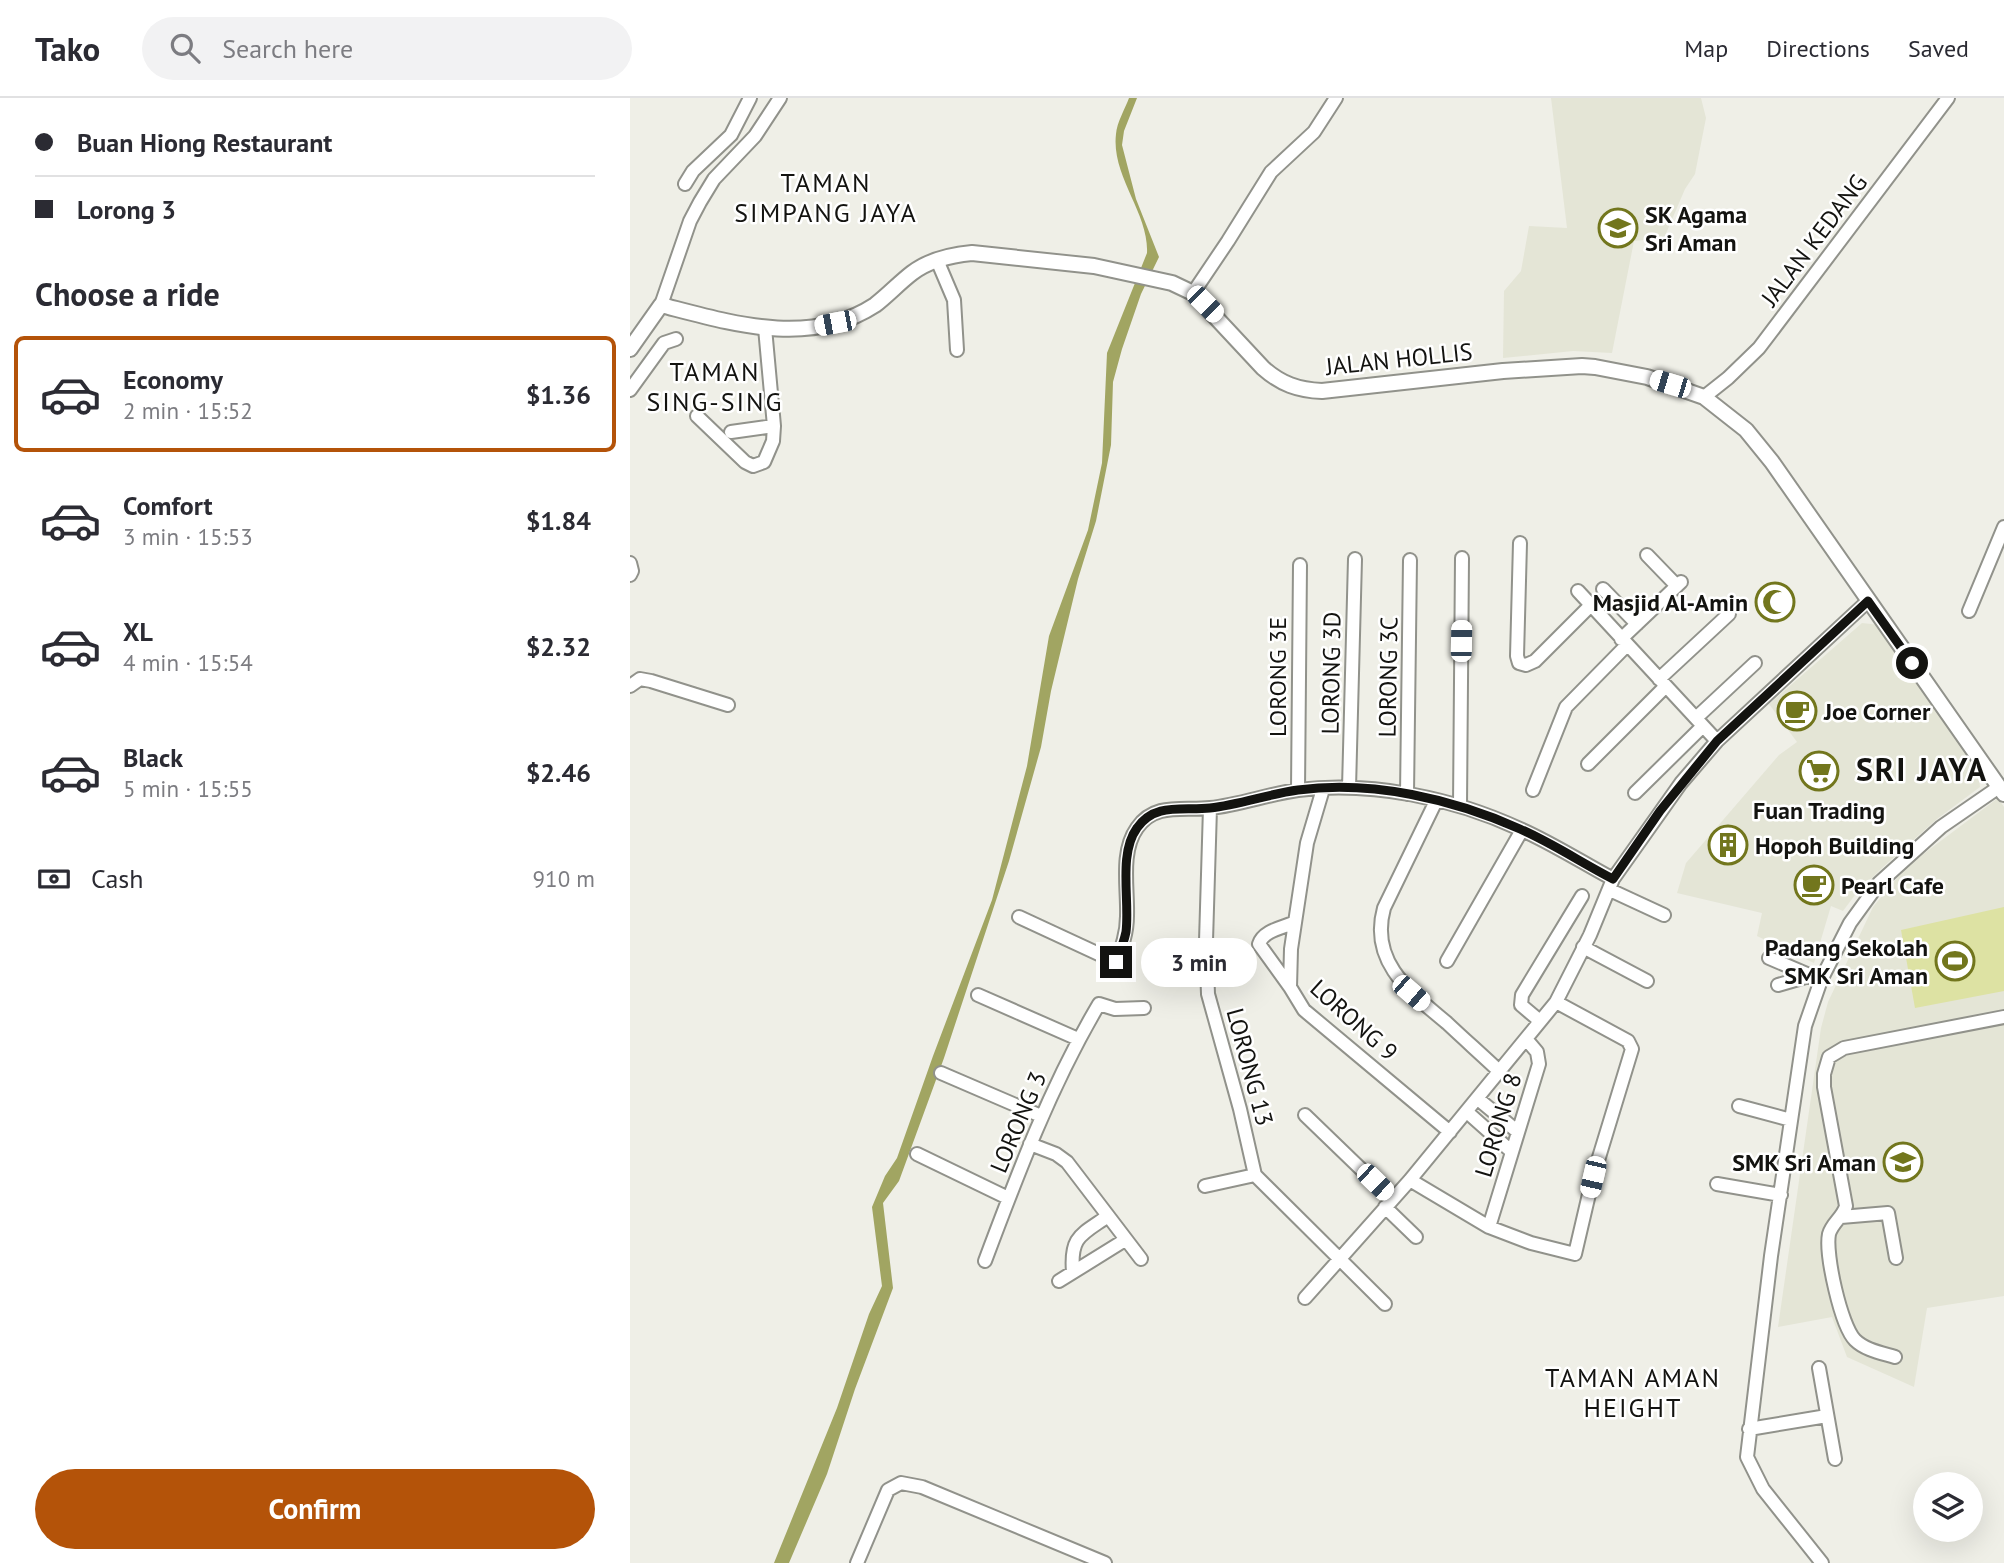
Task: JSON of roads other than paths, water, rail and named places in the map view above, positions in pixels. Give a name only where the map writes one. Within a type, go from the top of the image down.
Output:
[{"type":"main road","name":"JALAN HOLLIS","points":[[661,305],[719,320],[765,328],[806,328],[835,323],[862,313],[888,295],[913,272],[937,260],[972,253],[1094,265],[1152,277],[1193,293],[1269,374],[1292,387],[1306,390],[1322,391],[1503,371],[1581,366],[1647,377],[1704,397],[1746,430],[1772,462],[2001,790]]},
{"type":"main road","points":[[630,349],[661,305]]},
{"type":"street","points":[[685,184],[693,171],[731,135],[750,98]]},
{"type":"street","points":[[661,305],[690,221],[700,202],[714,179],[755,136],[780,98]]},
{"type":"street","points":[[1193,293],[1271,172],[1314,132],[1336,98]]},
{"type":"street","name":"JALAN KEDANG","points":[[1704,397],[1728,378],[1769,336],[1948,98]]},
{"type":"street","points":[[937,260],[954,300],[957,350]]},
{"type":"street","points":[[697,416],[745,462],[753,466],[761,464],[767,457],[773,441],[774,426],[765,328]]},
{"type":"street","points":[[630,390],[664,343],[676,339]]},
{"type":"street","points":[[731,432],[774,426]]},
{"type":"street","points":[[1969,611],[2004,527]]},
{"type":"street","points":[[1520,543],[1519,663],[1526,665],[1535,661],[1591,605]]},
{"type":"street","points":[[1533,790],[1566,707],[1624,642],[1636,624],[1679,584],[1647,555]]},
{"type":"street","points":[[1460,806],[1462,558]]},
{"type":"street","name":"LORONG 3D","points":[[1349,788],[1355,559]]},
{"type":"street","name":"LORONG 3C","points":[[1407,794],[1410,560]]},
{"type":"street","points":[[630,563],[630,575]]},
{"type":"street","name":"LORONG 3E","points":[[1298,790],[1300,565]]},
{"type":"street","points":[[1603,589],[1636,624]]},
{"type":"street","points":[[1578,592],[1717,741]]},
{"type":"street","points":[[1305,1298],[1410,1180],[1556,1002],[1611,885],[1660,811],[1717,741],[1868,601]]},
{"type":"street","points":[[1588,764],[1662,682],[1729,614]]},
{"type":"street","points":[[1635,793],[1755,663]]},
{"type":"street","points":[[633,682],[728,705]]},
{"type":"street","points":[[1019,917],[1116,962],[1126,933],[1127,850],[1136,829],[1144,819],[1166,809],[1210,808],[1298,790],[1349,788],[1407,794],[1460,806],[1522,830],[1664,915]]},
{"type":"street","name":"LORONG 9","points":[[1323,789],[1307,843],[1293,923],[1290,987],[1304,1010],[1450,1132]]},
{"type":"street","points":[[1822,1563],[1775,1505],[1754,1475],[1747,1457],[1791,1119],[1815,978],[1859,908],[1879,883],[1941,827],[2001,790]]},
{"type":"street","points":[[1436,801],[1384,908],[1380,939],[1390,964],[1411,993],[1499,1070]]},
{"type":"street","name":"LORONG 13","points":[[1210,808],[1206,941],[1208,993],[1241,1109],[1255,1175]]},
{"type":"street","points":[[1447,961],[1522,830]]},
{"type":"street","points":[[1540,1021],[1521,1005],[1522,995],[1582,896]]},
{"type":"street","points":[[1290,987],[1259,944],[1262,937],[1293,923]]},
{"type":"street","points":[[1583,947],[1647,981]]},
{"type":"street","points":[[1769,958],[1815,978]]},
{"type":"street","points":[[1778,985],[1815,978]]},
{"type":"street","points":[[978,995],[1078,1039]]},
{"type":"street","points":[[1410,1180],[1489,1227],[1531,1243],[1575,1254],[1593,1177],[1632,1049],[1628,1041],[1556,1002]]},
{"type":"street","name":"LORONG 3","points":[[985,1261],[1041,1116],[1078,1039],[1100,1004],[1115,1009],[1144,1008]]},
{"type":"street","points":[[1895,1357],[1874,1351],[1856,1341],[1843,1321],[1835,1288],[1828,1242],[1830,1231],[1845,1209],[1845,1199],[1824,1087],[1825,1065],[1829,1057],[1844,1048],[2004,1017]]},
{"type":"street","name":"LORONG 8","points":[[1489,1227],[1539,1064],[1537,1052],[1525,1039]]},
{"type":"street","points":[[941,1073],[1041,1116]]},
{"type":"street","points":[[1478,1099],[1518,1132]]},
{"type":"street","points":[[1739,1106],[1791,1119]]},
{"type":"street","points":[[1467,1112],[1512,1152]]},
{"type":"street","points":[[1305,1115],[1389,1203],[1416,1237]]},
{"type":"street","points":[[1030,1144],[1056,1154],[1067,1162],[1141,1259]]},
{"type":"street","points":[[916,1154],[1009,1198]]},
{"type":"street","points":[[1205,1186],[1255,1175],[1385,1304]]},
{"type":"street","points":[[1717,1184],[1781,1195]]},
{"type":"street","points":[[1841,1217],[1888,1213],[1896,1258]]},
{"type":"street","points":[[1073,1272],[1071,1253],[1076,1241],[1108,1216]]},
{"type":"street","points":[[1059,1281],[1125,1240]]},
{"type":"street","points":[[1819,1368],[1835,1459]]},
{"type":"street","points":[[1749,1429],[1827,1416]]},
{"type":"street","points":[[857,1563],[888,1490],[901,1483],[922,1487],[1105,1563]]},
{"type":"place","name":"SK Agama Sri Aman","points":[[1618,228]]},
{"type":"place","name":"Masjid Al-Amin","points":[[1775,602]]},
{"type":"place","name":"Joe Corner","points":[[1797,711]]},
{"type":"place","name":"Fuan Trading","points":[[1819,771]]},
{"type":"place","name":"Hopoh Building","points":[[1728,845]]},
{"type":"place","name":"Pearl Cafe","points":[[1814,885]]},
{"type":"place","name":"Padang Sekolah SMK Sri Aman","points":[[1955,961]]},
{"type":"place","name":"SMK Sri Aman","points":[[1903,1162]]},
{"type":"district","name":"TAMAN SIMPANG JAYA","points":[[826,197]]},
{"type":"district","name":"TAMAN SING-SING","points":[[715,386]]},
{"type":"district","name":"SRI JAYA","points":[[1922,769]]},
{"type":"district","name":"TAMAN AMAN HEIGHT","points":[[1633,1392]]}]
